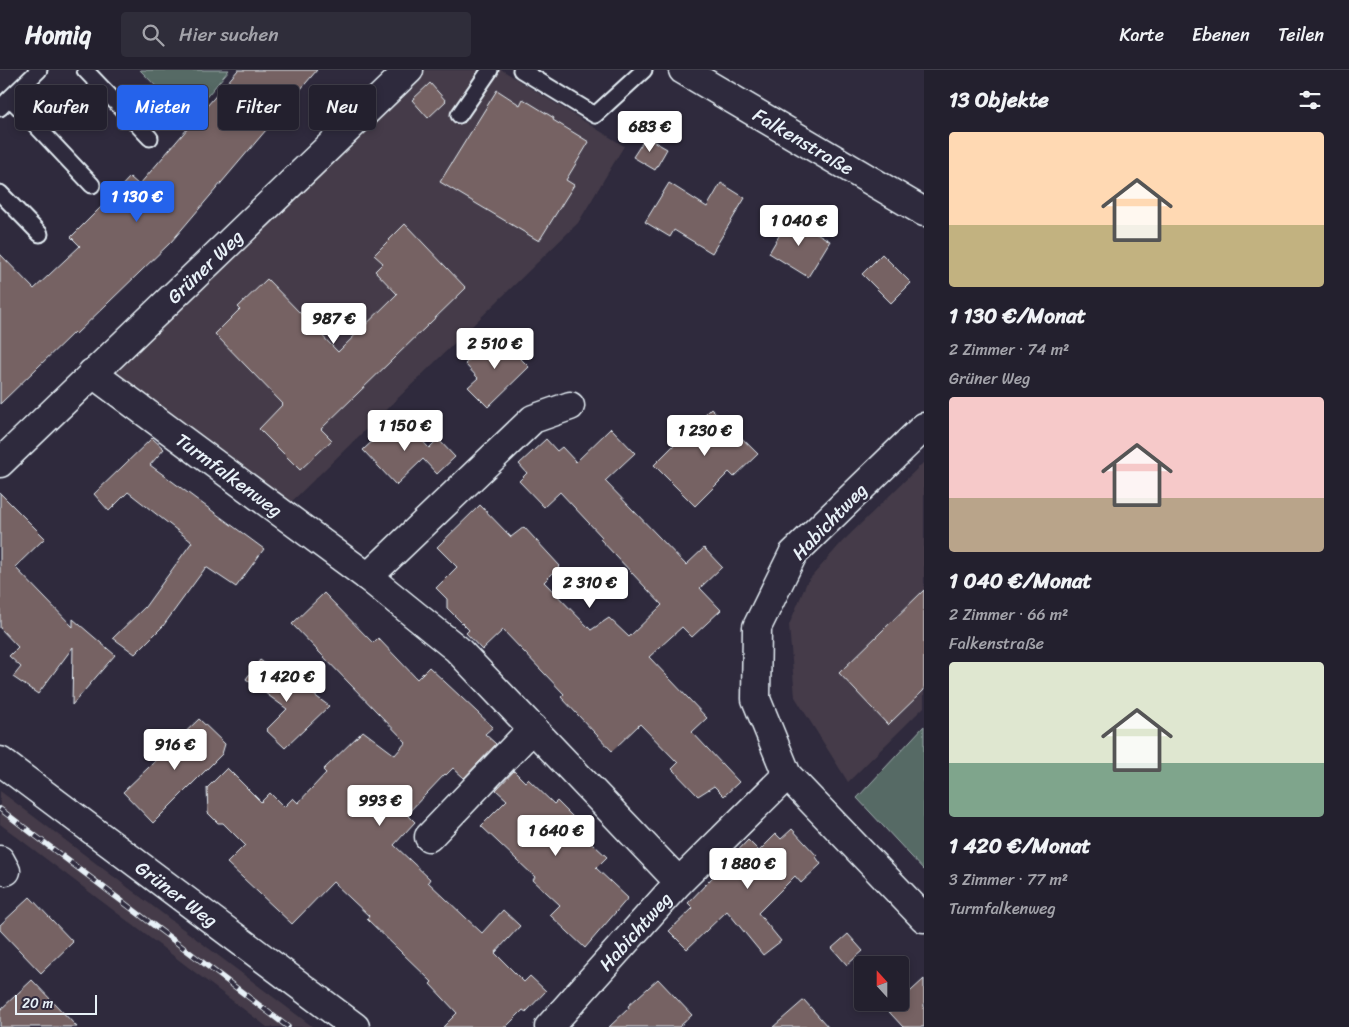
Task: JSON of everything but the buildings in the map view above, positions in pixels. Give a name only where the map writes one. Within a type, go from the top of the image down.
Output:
[{"type":"street","name":"Grüner Weg","points":[[0,463],[409,70]]},
{"type":"street","name":"Falkenstraße","points":[[683,70],[924,212]]},
{"type":"street","name":"Turmfalkenweg","points":[[92,374],[368,577],[457,649],[679,882]]},
{"type":"street","points":[[368,577],[533,418],[570,406]]},
{"type":"street","name":"Habichtweg","points":[[924,426],[793,554],[757,626],[756,699],[787,775],[924,918]]},
{"type":"street","points":[[429,837],[534,728]]},
{"type":"street","name":"Grüner Weg","points":[[0,761],[355,1027]]},
{"type":"street","name":"Habichtweg","points":[[549,1027],[679,882],[787,775]]},
{"type":"lane","points":[[39,70],[5,103],[92,185]]},
{"type":"lane","points":[[84,70],[150,138]]},
{"type":"lane","points":[[459,115],[490,70]]},
{"type":"lane","points":[[521,70],[595,115],[644,70]]},
{"type":"lane","points":[[0,193],[40,234]]},
{"type":"shaded area","points":[[420,70],[502,70],[624,146],[578,223],[285,508],[116,379],[114,363],[357,130],[376,130],[376,112]]},
{"type":"shaded area","points":[[924,462],[924,707],[848,782],[795,697],[789,625],[807,582],[842,542]]},
{"type":"shaded area","points":[[0,791],[313,1027],[267,1027],[0,824]]},
{"type":"green space","points":[[140,70],[229,70],[208,95],[208,85],[155,85]]},
{"type":"green space","points":[[924,726],[924,870],[857,798]]},
{"type":"railway","points":[[0,809],[288,1027]]}]
